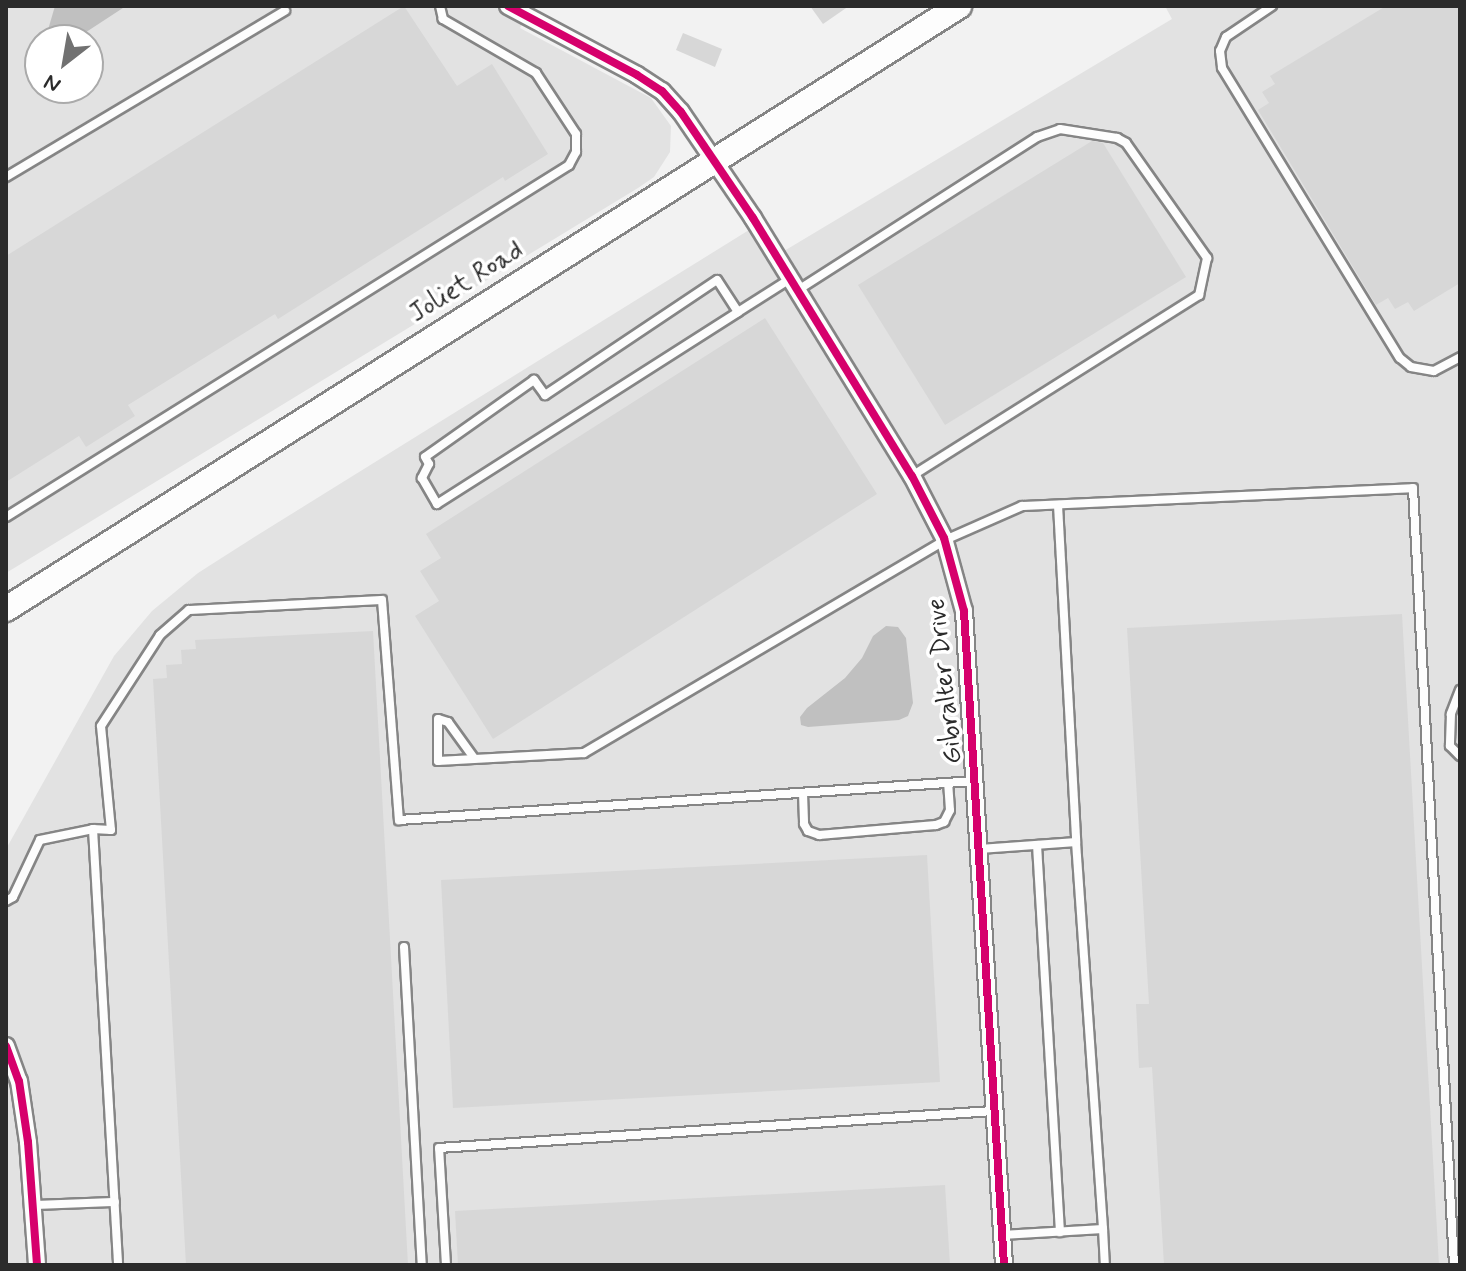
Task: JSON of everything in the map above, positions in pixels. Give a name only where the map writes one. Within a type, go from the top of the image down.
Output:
[{"type":"main road","name":"Joliet Road","points":[[6,609],[959,6]]},
{"type":"street","name":"Gibralter Drive","points":[[509,6],[662,91],[681,112],[794,285],[912,476],[945,540],[964,611],[1004,1265]]},
{"type":"street","points":[[6,1046],[19,1081],[37,1265]]},
{"type":"lane","points":[[6,517],[569,165],[576,152],[576,134],[536,73],[443,19],[440,6]]},
{"type":"lane","points":[[1272,6],[1226,37],[1220,51],[1222,68],[1400,358],[1411,367],[1434,371],[1460,357]]},
{"type":"lane","points":[[6,177],[285,11]]},
{"type":"lane","points":[[738,312],[717,280],[545,395],[534,380],[425,457],[429,464],[422,478],[437,504],[738,312],[794,285],[1037,137],[1060,129],[1083,131],[1126,143],[1207,258],[1199,295],[912,476]]},
{"type":"lane","points":[[474,758],[448,722],[438,719],[438,761],[584,753],[945,540],[1022,506],[1413,488],[1454,1265]]},
{"type":"lane","points":[[1058,505],[1076,842],[1105,1265]]},
{"type":"lane","points":[[6,901],[13,897],[40,840],[93,829],[111,830],[101,726],[160,635],[189,610],[382,600],[399,820],[975,781]]},
{"type":"lane","points":[[1460,690],[1451,714],[1450,746],[1460,756]]},
{"type":"lane","points":[[803,793],[804,824],[808,831],[819,835],[944,822],[950,810],[948,783]]},
{"type":"lane","points":[[93,829],[118,1265]]},
{"type":"lane","points":[[980,849],[1076,842]]},
{"type":"lane","points":[[1037,845],[1060,1232]]},
{"type":"lane","points":[[404,947],[422,1265]]},
{"type":"lane","points":[[446,1265],[439,1148],[993,1111]]},
{"type":"lane","points":[[33,1205],[115,1202]]},
{"type":"lane","points":[[1002,1235],[1103,1229]]},
{"type":"shaded area","points":[[6,6],[533,6],[520,28],[651,98],[671,126],[670,152],[654,177],[6,573]]},
{"type":"shaded area","points":[[55,6],[126,6],[98,24],[50,24]]},
{"type":"shaded area","points":[[1165,6],[1460,6],[1460,1265],[6,1265],[6,849],[114,656],[152,611],[198,573],[749,230],[769,260],[1172,19]]},
{"type":"shaded area","points":[[886,626],[898,627],[906,638],[913,703],[908,716],[899,720],[801,725],[800,717],[807,708],[845,678],[862,658],[873,636]]},
{"type":"building","points":[[404,6],[457,86],[492,64],[548,154],[505,181],[503,177],[278,319],[275,314],[128,405],[135,416],[86,447],[79,436],[6,482],[6,256]]},
{"type":"building","points":[[810,6],[849,6],[823,24]]},
{"type":"building","points":[[1386,6],[1460,6],[1460,283],[1414,311],[1408,302],[1395,309],[1388,298],[1376,305],[1258,110],[1269,103],[1262,92],[1275,84],[1270,76]]},
{"type":"building","points":[[683,33],[722,49],[715,67],[676,50]]},
{"type":"building","points":[[1092,141],[1103,143],[1186,277],[945,425],[858,285]]},
{"type":"building","points":[[765,318],[877,494],[493,739],[415,616],[439,601],[420,571],[441,558],[426,534]]},
{"type":"building","points":[[1402,614],[1439,1265],[1164,1265],[1152,1067],[1139,1068],[1136,1004],[1149,1004],[1127,628]]},
{"type":"building","points":[[373,631],[408,1265],[186,1265],[153,679],[167,678],[166,665],[182,664],[181,650],[196,649],[195,640]]},
{"type":"building","points":[[927,855],[940,1082],[453,1108],[441,880]]},
{"type":"building","points":[[945,1185],[950,1265],[458,1265],[455,1211]]},
{"type":"cycle path","points":[[508,6],[637,75],[662,91],[681,112],[753,218],[912,476],[944,538],[964,611],[1004,1265]]},
{"type":"cycle path","points":[[6,1046],[19,1081],[28,1142],[37,1265]]}]
